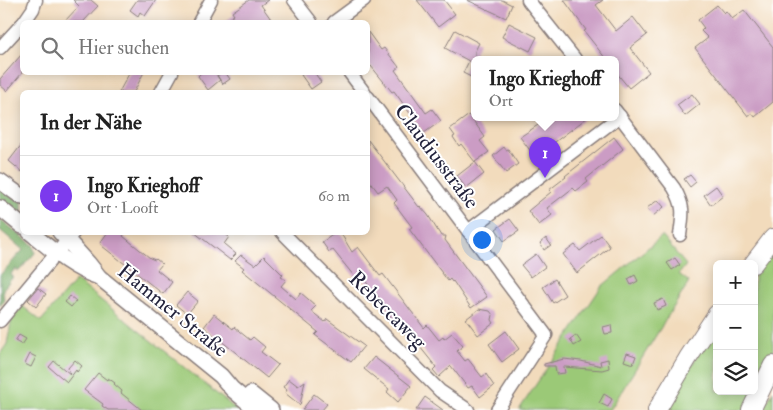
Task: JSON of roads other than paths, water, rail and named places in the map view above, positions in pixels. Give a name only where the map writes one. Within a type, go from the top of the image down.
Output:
[{"type":"highway","points":[[756,260],[773,238]]},
{"type":"highway","points":[[657,410],[713,320]]},
{"type":"highway","points":[[752,410],[773,365]]},
{"type":"main road","points":[[0,180],[20,195]]},
{"type":"main road","points":[[0,208],[20,224]]},
{"type":"main road","name":"Hammer Straße","points":[[34,235],[82,271],[98,277]]},
{"type":"main road","name":"Hammer Straße","points":[[67,235],[98,277],[222,376],[232,389],[257,410]]},
{"type":"main road","name":"Hammer Straße","points":[[222,376],[238,383],[271,410]]},
{"type":"street","points":[[25,20],[33,9],[36,0]]},
{"type":"street","points":[[200,20],[211,0]]},
{"type":"street","points":[[294,0],[309,20]]},
{"type":"street","points":[[337,20],[364,0]]},
{"type":"street","points":[[528,0],[573,56]]},
{"type":"street","points":[[0,48],[20,26]]},
{"type":"street","points":[[162,90],[170,75]]},
{"type":"street","points":[[351,75],[362,90]]},
{"type":"street","name":"Claudiusstraße","points":[[370,100],[546,335],[496,410]]},
{"type":"street","points":[[619,114],[681,200],[684,210],[680,235]]},
{"type":"street","points":[[468,231],[608,121]]},
{"type":"street","points":[[0,321],[57,253],[67,235]]},
{"type":"street","name":"Rebeccaweg","points":[[285,235],[440,391],[468,410]]},
{"type":"place","name":"Ingo Krieghoff","points":[[545,178]]}]
